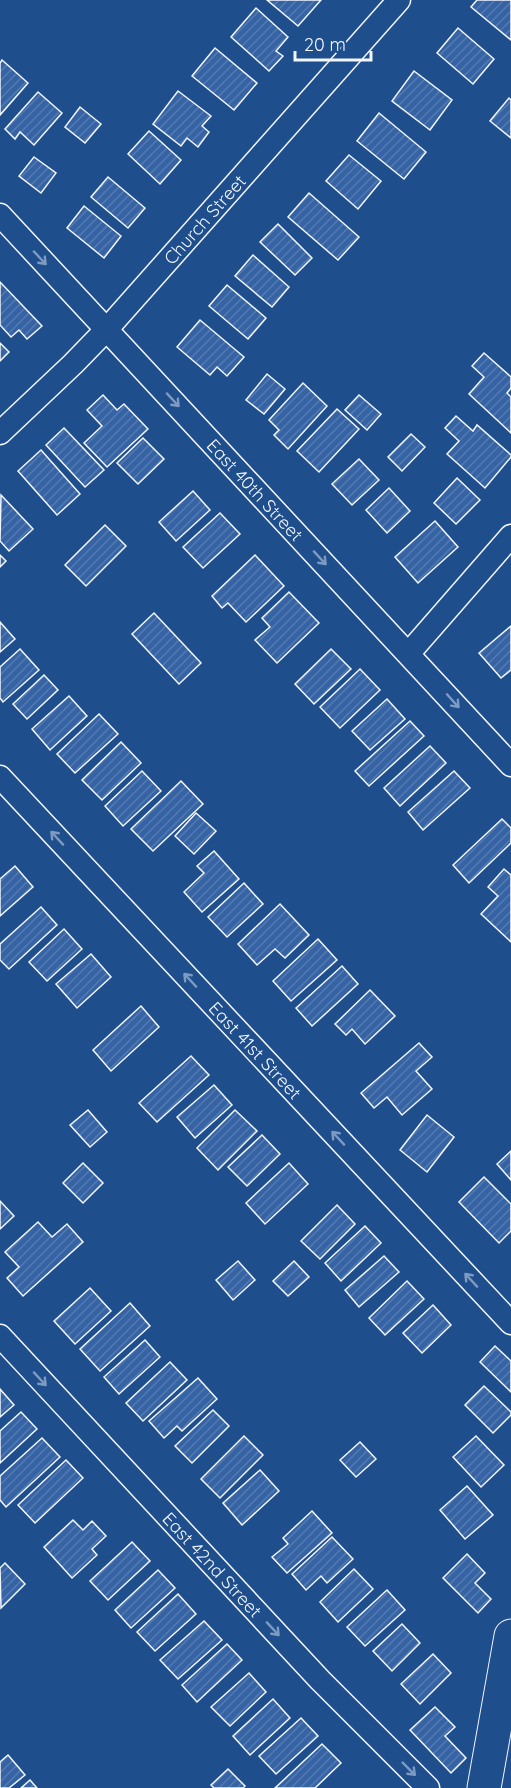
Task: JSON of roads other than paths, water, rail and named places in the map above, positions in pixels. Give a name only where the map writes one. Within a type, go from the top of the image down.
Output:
[{"type":"main road","points":[[484,1788],[511,1636]]},
{"type":"street","name":"Church Street","points":[[0,433],[107,329],[399,0]]},
{"type":"street","name":"East 40th Street","points":[[0,215],[511,765]]},
{"type":"street","points":[[409,653],[511,536]]},
{"type":"street","name":"East 41st Street","points":[[0,777],[511,1323]]},
{"type":"street","name":"East 42nd Street","points":[[0,1336],[320,1680],[428,1788]]}]
